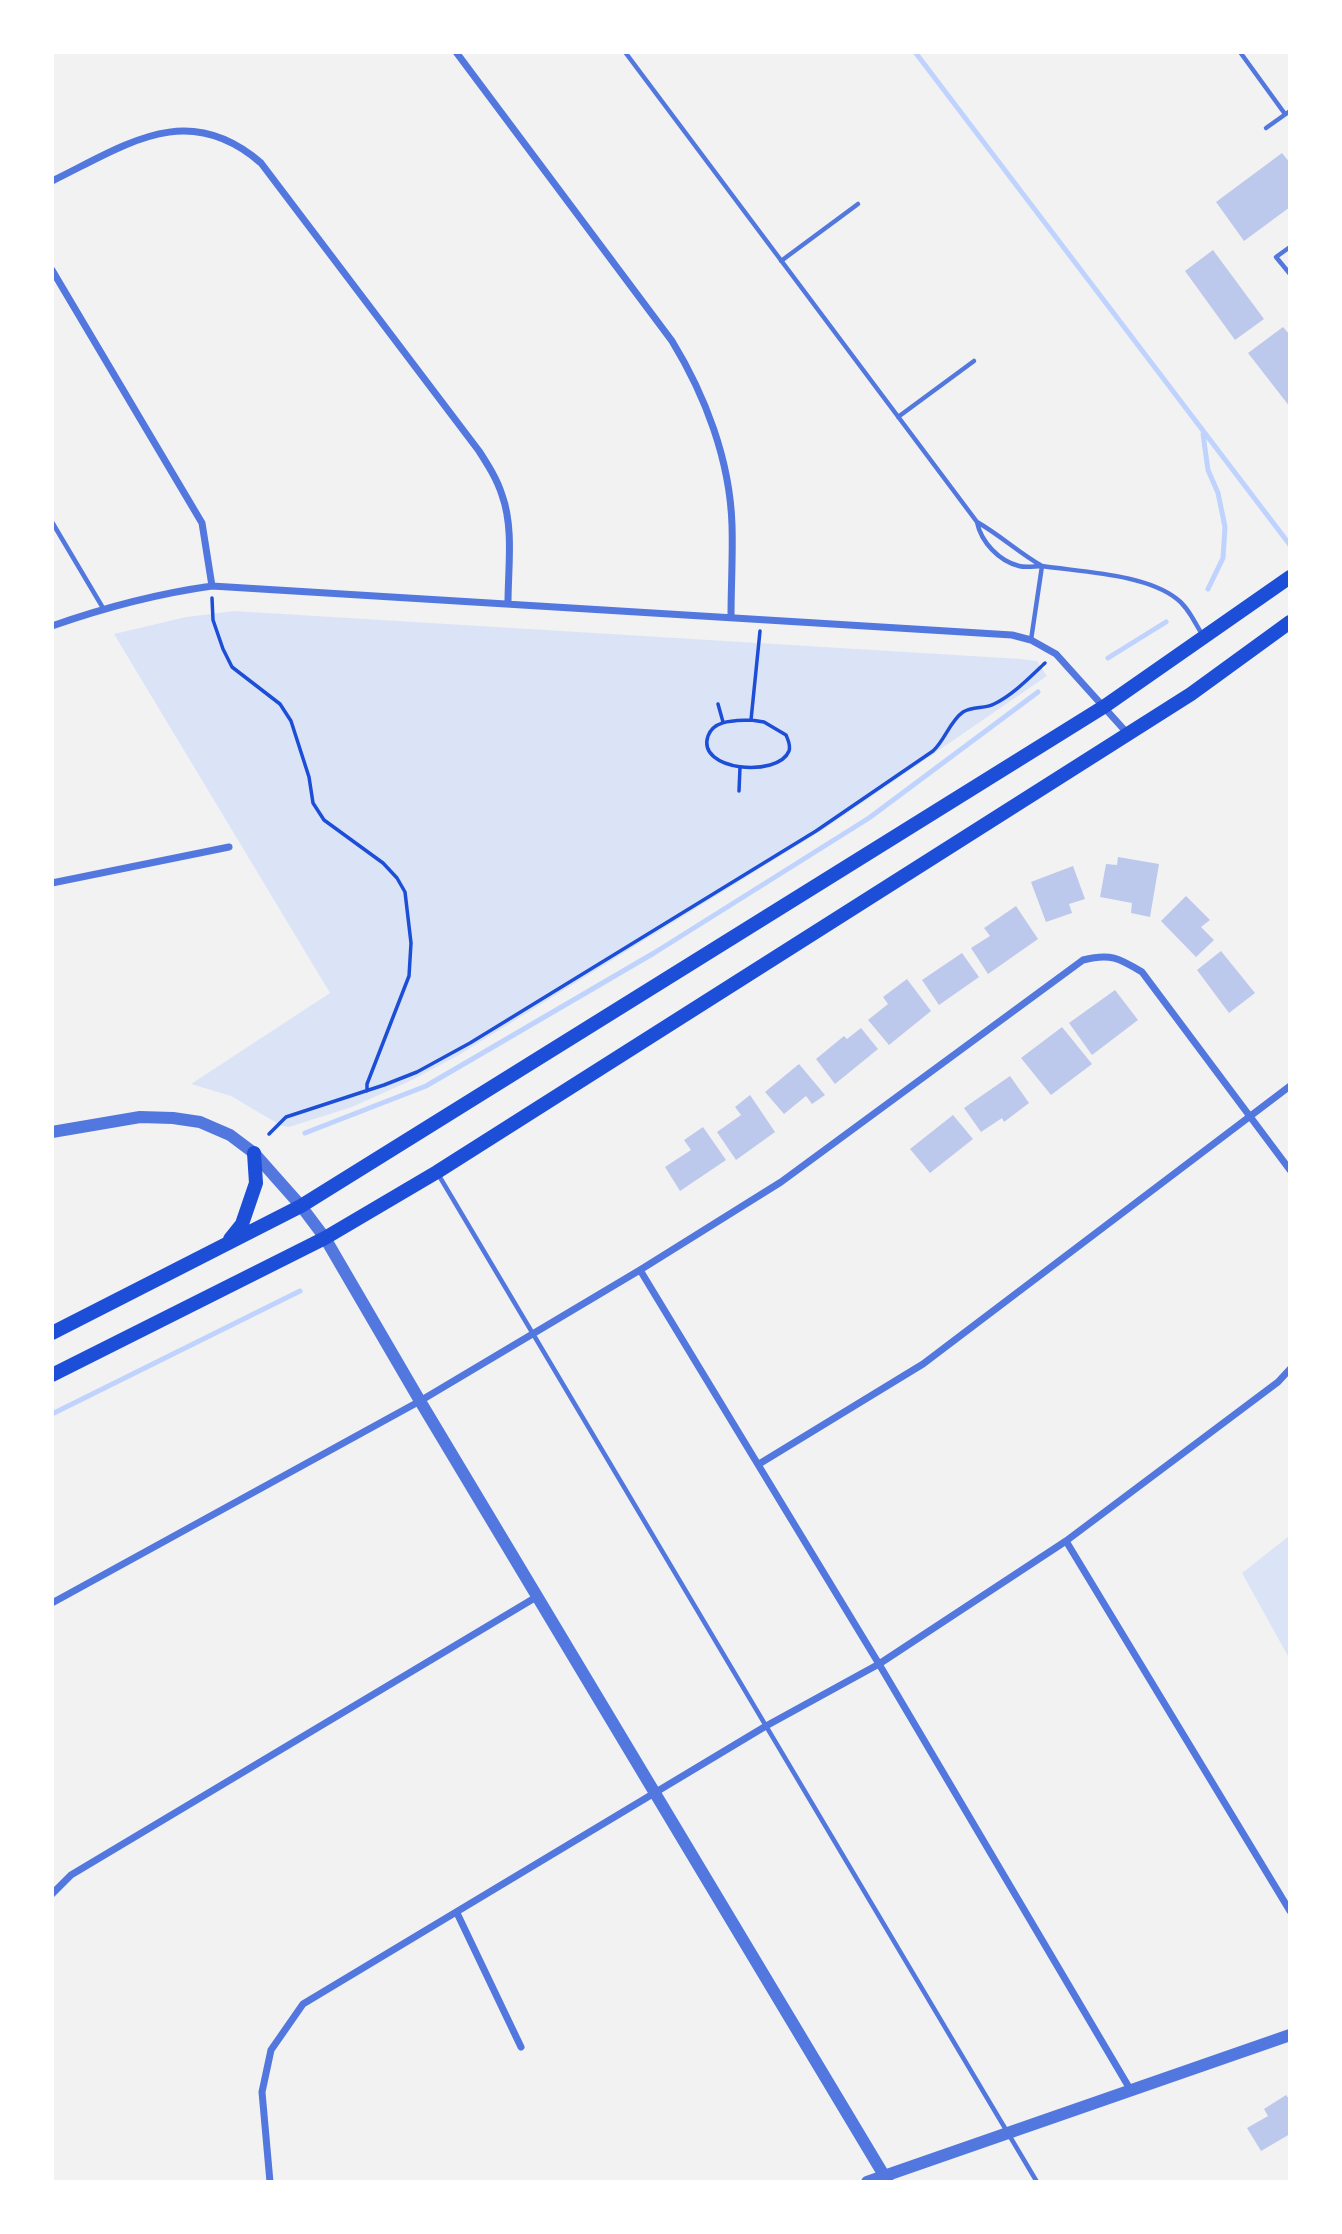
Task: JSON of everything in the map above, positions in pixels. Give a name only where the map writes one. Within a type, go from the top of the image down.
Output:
[{"type":"main road","points":[[52,1333],[302,1206],[1105,706],[1290,577]]},
{"type":"main road","points":[[52,1375],[325,1238],[436,1172],[1191,694],[1290,622]]},
{"type":"main road","points":[[224,1245],[242,1224],[249,1206],[256,1183],[254,1153]]},
{"type":"street","points":[[456,52],[664,329],[688,368],[704,402],[727,484],[732,523],[731,617]]},
{"type":"street","points":[[52,181],[137,139],[160,132],[182,130],[222,138],[243,147],[261,163],[480,451],[494,474],[503,496],[508,524],[508,603]]},
{"type":"street","points":[[52,270],[202,523],[212,586]]},
{"type":"street","points":[[52,626],[103,608],[166,592],[212,586],[1012,635],[1031,640],[1056,654],[1128,734]]},
{"type":"street","points":[[52,883],[229,847]]},
{"type":"street","points":[[52,1603],[420,1401],[640,1270],[781,1182],[1083,960],[1100,955],[1121,960],[1142,972],[1290,1170]]},
{"type":"street","points":[[759,1464],[923,1364],[1290,1086]]},
{"type":"street","points":[[52,1132],[140,1117],[200,1122],[230,1135],[254,1153],[302,1206],[325,1238],[420,1401],[887,2178]]},
{"type":"street","points":[[640,1270],[759,1464],[1130,2089]]},
{"type":"street","points":[[270,2182],[262,2092],[271,2050],[303,2004],[766,1726],[878,1664],[1066,1541],[1279,1382],[1290,1369]]},
{"type":"street","points":[[1066,1541],[1290,1911]]},
{"type":"street","points":[[52,1895],[71,1875],[538,1596]]},
{"type":"street","points":[[457,1913],[521,2047]]},
{"type":"street","points":[[867,2182],[887,2178],[1008,2132],[1290,2035]]},
{"type":"lane","points":[[625,52],[977,522],[1042,566]]},
{"type":"lane","points":[[1240,52],[1288,112],[1266,128]]},
{"type":"lane","points":[[781,261],[858,204]]},
{"type":"lane","points":[[1290,247],[1276,257],[1290,274]]},
{"type":"lane","points":[[898,417],[974,360]]},
{"type":"lane","points":[[52,522],[103,608]]},
{"type":"lane","points":[[977,522],[980,535],[988,546],[1018,566],[1042,566],[1143,582],[1164,590],[1180,601],[1205,638]]},
{"type":"lane","points":[[1031,640],[1042,566]]},
{"type":"lane","points":[[436,1172],[1037,2182]]},
{"type":"path","points":[[212,586],[213,620],[223,649],[232,667],[280,704],[291,721],[309,777],[313,803],[324,820],[383,863],[405,892],[411,943],[409,976],[367,1084],[367,1091]]},
{"type":"path","points":[[751,720],[762,618]]},
{"type":"path","points":[[269,1134],[286,1117],[417,1072],[470,1043],[816,831],[933,751],[965,711],[987,707],[1003,700],[1045,663]]},
{"type":"path","points":[[718,704],[723,723]]},
{"type":"path","points":[[751,720],[764,722],[786,735],[789,751],[777,763],[740,766],[724,763],[709,752],[706,741],[714,727],[723,723],[751,720]]},
{"type":"path","points":[[738,791],[740,766]]},
{"type":"shaded area","points":[[234,611],[1021,659],[1037,661],[1047,676],[824,829],[459,1055],[352,1107],[289,1127],[282,1126],[231,1096],[191,1084],[330,993],[114,634],[186,617]]},
{"type":"shaded area","points":[[1289,1536],[1289,1658],[1242,1573]]},
{"type":"building","points":[[1282,153],[1290,163],[1290,207],[1244,241],[1216,202]]},
{"type":"building","points":[[1213,250],[1264,319],[1235,340],[1185,271]]},
{"type":"building","points":[[1283,327],[1290,335],[1290,407],[1248,353]]},
{"type":"building","points":[[1118,857],[1159,864],[1150,917],[1131,913],[1132,903],[1100,897],[1106,864],[1117,865]]},
{"type":"building","points":[[1073,866],[1085,899],[1069,904],[1072,913],[1046,922],[1031,882]]},
{"type":"building","points":[[1186,896],[1210,920],[1201,927],[1214,940],[1196,957],[1161,921]]},
{"type":"building","points":[[1016,906],[1038,939],[988,974],[971,948],[990,936],[984,928]]},
{"type":"building","points":[[1221,951],[1255,993],[1229,1013],[1197,970]]},
{"type":"building","points":[[962,953],[979,977],[939,1005],[922,980]]},
{"type":"building","points":[[907,979],[931,1011],[889,1045],[868,1020],[888,1004],[883,997]]},
{"type":"building","points":[[1115,990],[1138,1020],[1092,1055],[1069,1023]]},
{"type":"building","points":[[1062,1027],[1092,1064],[1051,1095],[1021,1058]]},
{"type":"building","points":[[861,1028],[878,1049],[835,1084],[816,1059],[844,1036],[847,1039]]},
{"type":"building","points":[[799,1064],[825,1095],[812,1104],[806,1096],[784,1114],[765,1092]]},
{"type":"building","points":[[1010,1076],[1029,1103],[1004,1122],[1002,1118],[981,1132],[964,1108]]},
{"type":"building","points":[[750,1095],[775,1132],[736,1160],[717,1132],[741,1115],[735,1107]]},
{"type":"building","points":[[953,1115],[973,1139],[930,1173],[910,1149]]},
{"type":"building","points":[[703,1127],[726,1160],[680,1191],[665,1167],[691,1150],[684,1140]]},
{"type":"building","points":[[1286,2095],[1290,2100],[1290,2134],[1261,2151],[1247,2128],[1268,2116],[1264,2109]]},
{"type":"waterway","points":[[915,52],[1290,545]]},
{"type":"waterway","points":[[1203,434],[1208,470],[1218,493],[1225,527],[1223,558],[1208,589]]},
{"type":"waterway","points":[[1108,658],[1166,622]]},
{"type":"waterway","points":[[305,1133],[426,1086],[654,953],[869,818],[1038,692]]},
{"type":"waterway","points":[[52,1414],[300,1291]]}]
